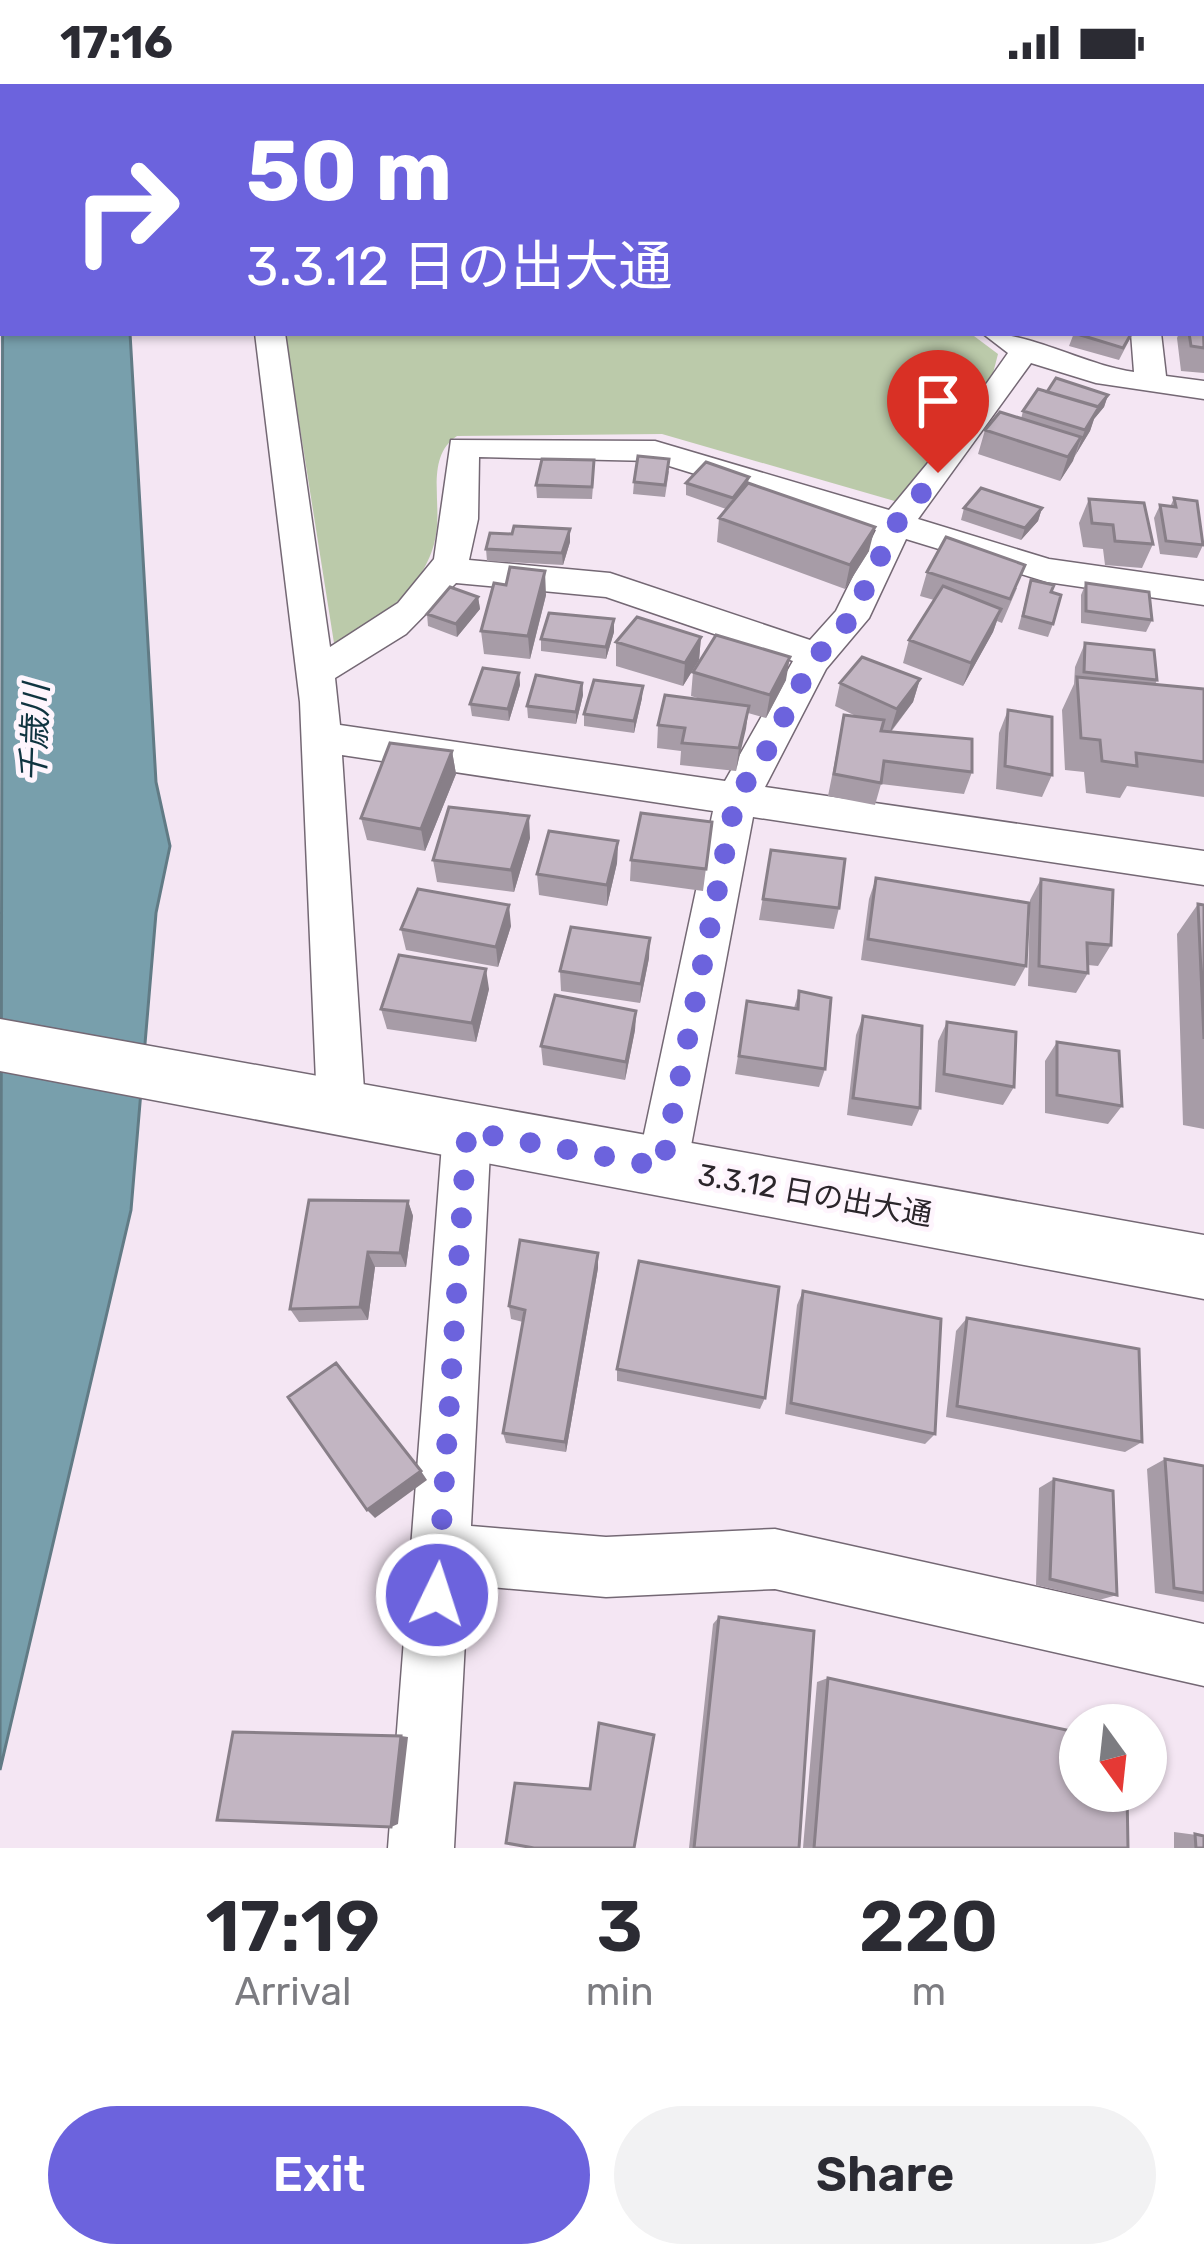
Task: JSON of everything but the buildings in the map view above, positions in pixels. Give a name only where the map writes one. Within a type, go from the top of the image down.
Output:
[{"type":"street","points":[[270,336],[316,672],[341,1106]]},
{"type":"street","points":[[1146,336],[1150,384]]},
{"type":"street","points":[[662,1167],[736,797],[763,758],[818,656],[851,618],[896,524],[958,448],[1010,343],[1150,384],[1204,390]]},
{"type":"street","points":[[316,672],[384,632],[426,596],[453,557],[463,447],[655,451],[1047,570],[1204,592]]},
{"type":"street","points":[[444,570],[610,585],[818,656]]},
{"type":"street","points":[[321,737],[1204,868]]},
{"type":"street","name":"3.3.12 日の出大通","points":[[0,1045],[1204,1267]]},
{"type":"street","points":[[422,1848],[467,1131]]},
{"type":"street","points":[[440,1553],[606,1567],[775,1559],[1204,1655]]},
{"type":"green space","points":[[285,336],[974,336],[998,354],[991,381],[905,504],[662,434],[457,436],[441,456],[436,534],[423,570],[383,614],[334,643]]},
{"type":"water","name":"千歳川","points":[[3,336],[130,336],[156,782],[170,846],[156,913],[131,1210],[0,1770]]},
{"type":"route","points":[[437,1595],[467,1131],[662,1167],[736,797],[763,758],[812,662],[851,618],[896,524],[938,473]]}]
